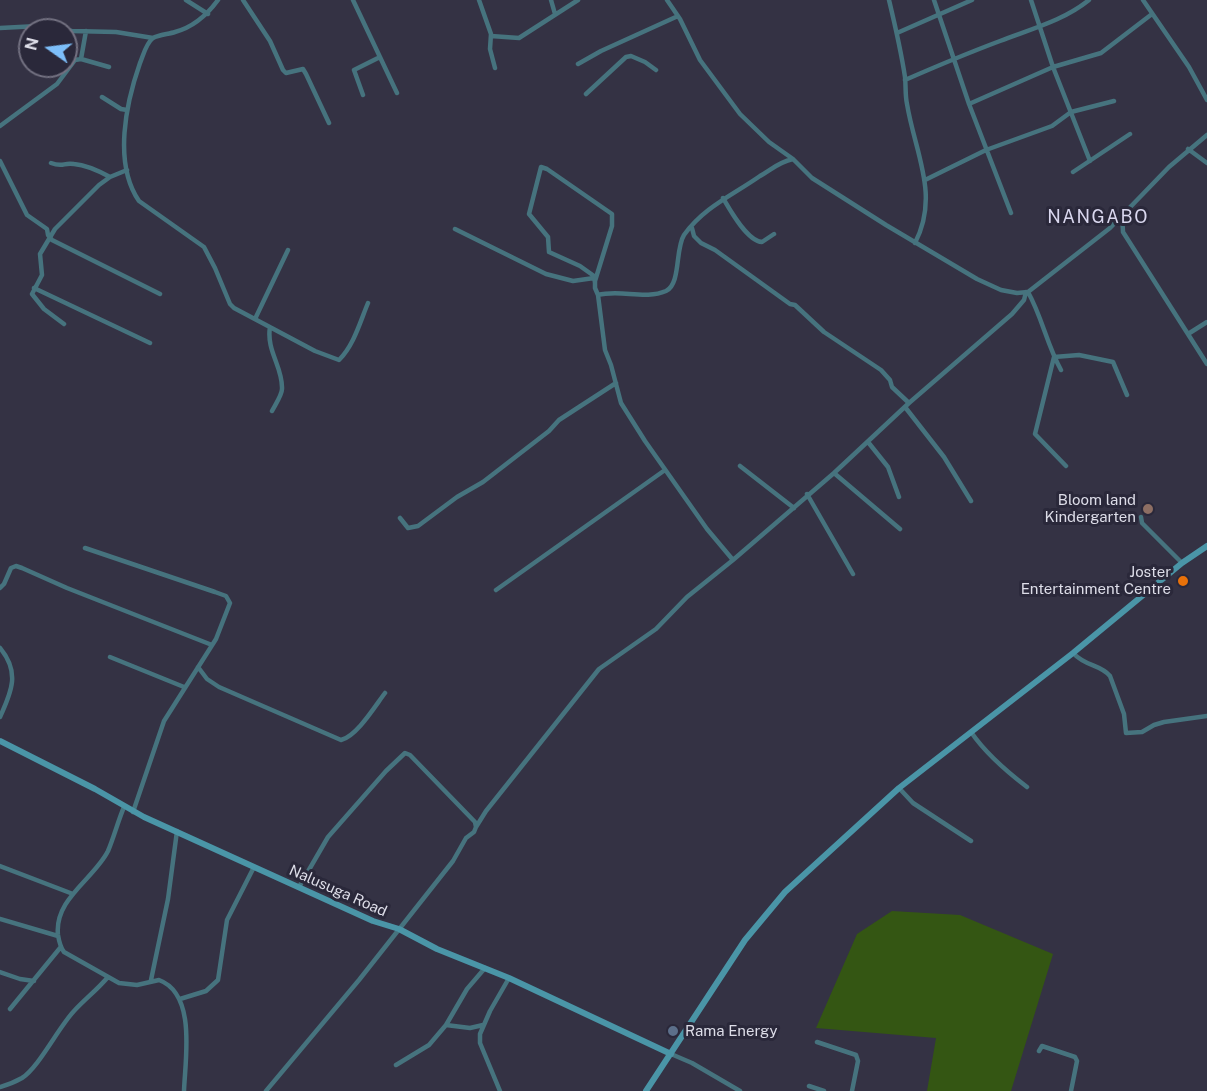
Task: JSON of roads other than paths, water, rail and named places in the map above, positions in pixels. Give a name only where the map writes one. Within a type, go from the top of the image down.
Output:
[{"type":"street","points":[[186,0],[208,14]]},
{"type":"street","points":[[0,28],[38,26],[86,32],[116,32],[153,38],[181,31],[195,24],[208,14],[218,0]]},
{"type":"street","points":[[243,0],[270,41],[286,73],[303,69],[329,123]]},
{"type":"street","points":[[353,0],[398,93]]},
{"type":"street","points":[[479,0],[491,36],[490,49],[495,68]]},
{"type":"street","points":[[552,0],[555,14]]},
{"type":"street","points":[[491,36],[519,38],[578,0]]},
{"type":"street","points":[[668,0],[700,60],[731,102],[769,142],[793,159],[812,178],[915,243],[988,285],[1009,292],[1027,292]]},
{"type":"street","points":[[889,0],[905,80],[906,102],[925,180],[924,221],[915,243]]},
{"type":"street","points":[[934,0],[969,104],[1011,213]]},
{"type":"street","points":[[897,33],[972,0]]},
{"type":"street","points":[[1031,0],[1053,67],[1090,161]]},
{"type":"street","points":[[905,80],[1040,27],[1072,13],[1089,0]]},
{"type":"street","points":[[1143,0],[1189,67],[1207,100]]},
{"type":"street","points":[[969,104],[1053,67],[1101,53],[1152,14]]},
{"type":"street","points":[[578,64],[678,16]]},
{"type":"street","points":[[81,59],[86,32]]},
{"type":"street","points":[[144,37],[148,45]]},
{"type":"street","points":[[153,38],[137,72],[127,110],[124,135],[127,170],[132,190],[139,201],[204,247],[230,304],[315,351],[339,360],[350,345],[368,303]]},
{"type":"street","points":[[363,95],[354,70],[380,57]]},
{"type":"street","points":[[586,94],[626,57],[636,58],[656,70]]},
{"type":"street","points":[[0,126],[57,84],[75,60],[81,59],[109,67]]},
{"type":"street","points":[[102,97],[113,105],[127,110]]},
{"type":"street","points":[[925,180],[986,150],[1052,126],[1071,112],[1114,101]]},
{"type":"street","points":[[1073,172],[1130,134]]},
{"type":"street","points":[[266,1091],[399,930],[453,861],[466,838],[486,811],[599,669],[656,629],[687,597],[834,473],[907,405],[1012,314],[1024,300],[1027,292],[1110,228],[1188,149],[1207,135]]},
{"type":"street","points":[[1188,149],[1207,163]]},
{"type":"street","points":[[597,295],[609,292],[649,295],[667,291],[676,274],[680,245],[685,234],[703,214],[723,198],[779,163],[793,159]]},
{"type":"street","points":[[0,161],[27,215],[47,229],[49,237],[160,294]]},
{"type":"street","points":[[51,163],[61,166],[73,164],[83,166],[110,177]]},
{"type":"street","points":[[594,281],[612,225],[612,214],[541,167],[529,214],[548,237],[549,252],[580,266],[594,276],[594,281],[605,350],[621,403],[665,470],[717,542],[733,560]]},
{"type":"street","points":[[64,324],[40,305],[32,294],[42,275],[40,257],[49,237],[62,220],[110,177],[127,170]]},
{"type":"street","points":[[723,198],[736,220],[757,242],[762,242],[774,234]]},
{"type":"street","points":[[1122,214],[1123,232],[1207,364]]},
{"type":"street","points":[[692,228],[694,236],[701,243],[715,250],[790,304],[795,305],[824,332],[880,370],[890,380],[892,387],[944,458],[971,501]]},
{"type":"street","points":[[1110,228],[1123,232]]},
{"type":"street","points":[[455,229],[546,274],[573,281],[594,281]]},
{"type":"street","points":[[255,319],[288,250]]},
{"type":"street","points":[[34,288],[150,343]]},
{"type":"street","points":[[1027,292],[1037,308],[1054,357],[1061,370]]},
{"type":"street","points":[[1188,334],[1207,322]]},
{"type":"street","points":[[270,327],[269,344],[276,361],[282,389],[272,411]]},
{"type":"street","points":[[1054,357],[1079,355],[1113,362],[1127,395]]},
{"type":"street","points":[[1054,357],[1035,434],[1066,466]]},
{"type":"street","points":[[400,518],[408,528],[418,526],[457,497],[483,482],[549,431],[559,420],[616,383]]},
{"type":"street","points":[[868,442],[888,467],[899,497]]},
{"type":"street","points":[[740,466],[794,508]]},
{"type":"street","points":[[496,590],[665,470]]},
{"type":"street","points":[[834,473],[900,529]]},
{"type":"street","points":[[807,494],[853,574]]},
{"type":"street","points":[[1141,517],[1142,523],[1182,563]]},
{"type":"street","points":[[646,1091],[736,953],[767,911],[812,865],[899,788],[1073,653],[1182,563],[1207,546]]},
{"type":"street","points":[[85,548],[226,596],[229,599],[229,607],[212,645],[164,721],[134,812]]},
{"type":"street","points":[[0,588],[11,568],[16,566],[212,645]]},
{"type":"street","points":[[0,648],[13,671],[9,694],[0,717]]},
{"type":"street","points":[[1073,653],[1081,661],[1106,671],[1110,675],[1124,714],[1126,733],[1143,732],[1164,722],[1207,716]]},
{"type":"street","points":[[110,657],[184,687]]},
{"type":"street","points":[[198,667],[207,679],[219,687],[340,740],[349,737],[357,729],[385,693]]},
{"type":"street","points":[[971,732],[979,744],[998,763],[1027,787]]},
{"type":"street","name":"Nalusuga Road","points":[[0,741],[95,789],[134,812],[373,921],[399,930],[436,949],[509,978],[671,1054]]},
{"type":"street","points":[[299,887],[328,837],[405,753],[410,754],[475,822],[476,827]]},
{"type":"street","points":[[899,788],[913,803],[970,841]]},
{"type":"street","points":[[124,807],[108,851],[73,894],[62,913],[58,928],[60,948],[94,967],[108,978],[119,982],[137,985],[151,980],[166,983],[180,999],[187,1046],[184,1091]]},
{"type":"street","points":[[151,980],[168,899],[177,831]]},
{"type":"street","points":[[0,866],[73,894]]},
{"type":"street","points":[[180,999],[206,991],[218,980],[227,920],[254,867]]},
{"type":"street","points":[[0,919],[58,936]]},
{"type":"street","points":[[10,1009],[60,948]]},
{"type":"street","points":[[396,1065],[429,1045],[446,1025],[467,989],[485,968]]},
{"type":"street","points":[[0,972],[34,981]]},
{"type":"street","points":[[0,1087],[23,1077],[32,1069],[54,1035],[75,1010],[88,1000],[108,978]]},
{"type":"street","points":[[500,1091],[480,1043],[483,1025],[509,978]]},
{"type":"street","points":[[446,1025],[470,1028],[483,1025]]},
{"type":"street","points":[[1044,1040],[1041,1049],[1075,1057],[1077,1061],[1071,1091]]},
{"type":"street","points":[[817,1042],[856,1055],[858,1061],[852,1091]]},
{"type":"street","points":[[671,1054],[692,1063],[740,1091]]},
{"type":"street","points":[[809,1086],[824,1091]]},
{"type":"place","name":"Bloom land Kindergarten","points":[[1148,509]]},
{"type":"place","name":"Joster Entertainment Centre","points":[[1183,581]]},
{"type":"place","name":"Rama Energy","points":[[673,1031]]},
{"type":"district","name":"NANGABO","points":[[1098,217]]}]
